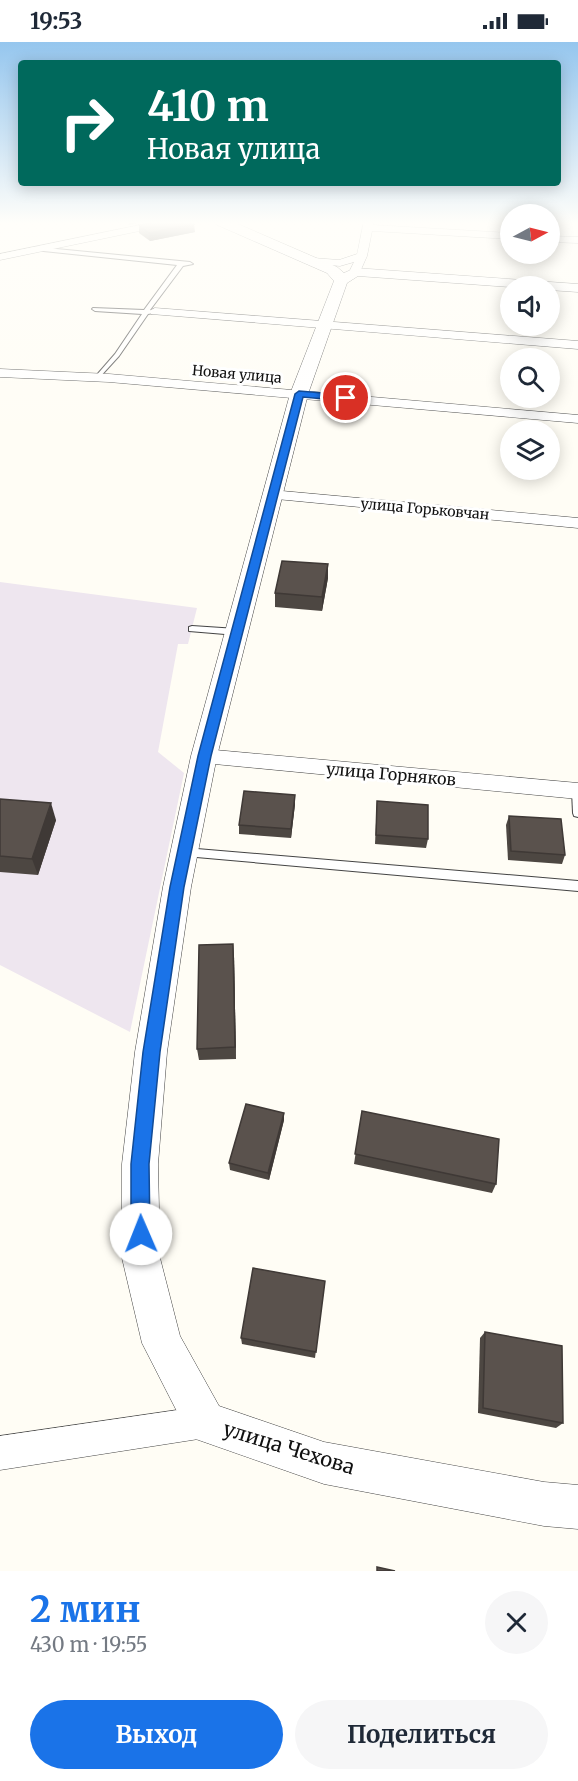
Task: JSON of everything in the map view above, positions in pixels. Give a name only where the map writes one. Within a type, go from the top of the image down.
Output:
[{"type":"street","points":[[205,1422],[162,1342],[141,1258],[140,1164],[152,1052],[184,852],[204,756],[299,394],[341,292]]},
{"type":"street","points":[[151,312],[578,345]]},
{"type":"street","name":"Новая улица","points":[[0,373],[98,377],[578,419]]},
{"type":"street","name":"улица Горьковчан","points":[[271,495],[578,523]]},
{"type":"street","name":"улица Горняков","points":[[204,756],[577,791]]},
{"type":"street","name":"улица Чехова","points":[[0,1453],[205,1422],[324,1463],[544,1504],[578,1508]]},
{"type":"lane","points":[[98,377],[151,312],[163,292]]},
{"type":"lane","points":[[95,309],[151,312]]},
{"type":"lane","points":[[192,629],[237,632]]},
{"type":"lane","points":[[577,791],[578,813]]},
{"type":"lane","points":[[184,852],[578,886]]},
{"type":"shaded area","points":[[0,582],[197,608],[188,644],[178,644],[158,752],[184,773],[130,1032],[0,965]]},
{"type":"building","points":[[282,561],[328,564],[322,597],[275,593]]},
{"type":"building","points":[[244,791],[295,795],[291,829],[239,825]]},
{"type":"building","points":[[0,799],[51,803],[32,859],[0,856]]},
{"type":"building","points":[[377,801],[428,805],[428,839],[376,835]]},
{"type":"building","points":[[509,816],[561,819],[565,855],[511,851]]},
{"type":"building","points":[[233,944],[235,1047],[197,1049],[199,945]]},
{"type":"building","points":[[246,1104],[284,1113],[268,1173],[229,1163]]},
{"type":"building","points":[[362,1111],[499,1139],[496,1184],[355,1154]]},
{"type":"building","points":[[253,1268],[325,1281],[316,1352],[241,1338]]},
{"type":"building","points":[[485,1332],[562,1346],[563,1423],[483,1408]]},
{"type":"building","points":[[377,1567],[395,1571],[377,1571]]},
{"type":"route","points":[[141,1234],[140,1164],[152,1052],[177,887],[204,756],[299,394],[346,398]]}]
